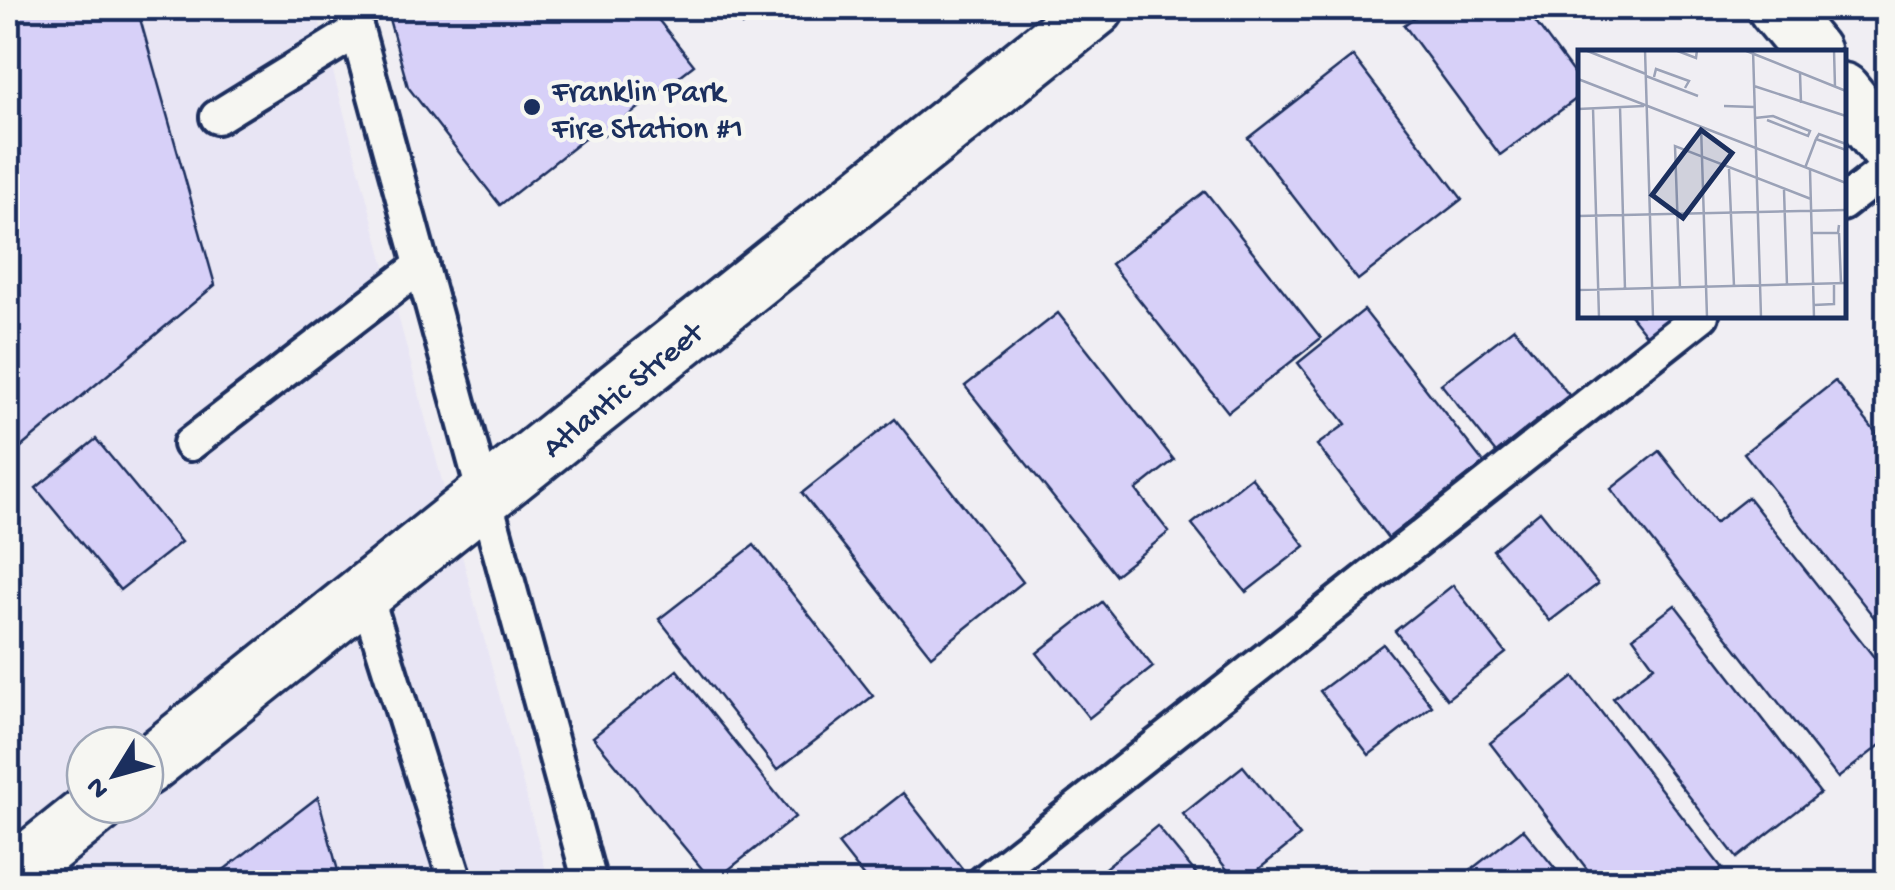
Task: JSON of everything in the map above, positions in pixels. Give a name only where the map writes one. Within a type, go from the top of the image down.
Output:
[{"type":"street","name":"Atlantic Street","points":[[165,752],[1096,8]]},
{"type":"street","points":[[1776,8],[1810,50]]},
{"type":"street","points":[[1845,95],[1888,148]]},
{"type":"street","points":[[8,878],[74,825]]},
{"type":"lane","points":[[217,116],[354,20],[590,882]]},
{"type":"lane","points":[[1845,202],[1888,168]]},
{"type":"lane","points":[[190,444],[422,264]]},
{"type":"lane","points":[[984,882],[1698,318]]},
{"type":"lane","points":[[366,592],[456,882]]},
{"type":"shaded area","points":[[8,8],[316,8],[549,882],[8,882]]},
{"type":"building","points":[[8,8],[137,8],[215,285],[8,458]]},
{"type":"building","name":"Franklin Park Fire Station #1","points":[[386,8],[649,8],[694,65],[604,135],[598,128],[500,205],[408,87]]},
{"type":"building","points":[[728,8],[764,8],[742,25]]},
{"type":"building","points":[[1428,8],[1525,8],[1578,79],[1578,97],[1500,155],[1404,25]]},
{"type":"building","points":[[1353,56],[1462,199],[1358,280],[1248,138]]},
{"type":"building","points":[[1205,191],[1321,338],[1228,412],[1111,264]]},
{"type":"building","points":[[1364,310],[1484,463],[1388,538],[1317,445],[1346,424],[1298,363]]},
{"type":"building","points":[[1058,313],[1174,460],[1136,490],[1169,532],[1115,575],[965,386]]},
{"type":"building","points":[[1632,318],[1670,318],[1647,336]]},
{"type":"building","points":[[1514,328],[1569,395],[1496,453],[1441,384]]},
{"type":"building","points":[[1835,381],[1888,448],[1888,635],[1744,453]]},
{"type":"building","points":[[895,419],[1023,582],[931,656],[802,493]]},
{"type":"building","points":[[96,439],[181,542],[120,590],[36,488]]},
{"type":"building","points":[[1659,451],[1715,523],[1748,497],[1888,675],[1888,739],[1838,778],[1611,489]]},
{"type":"building","points":[[1251,477],[1305,546],[1246,592],[1192,524]]},
{"type":"building","points":[[1540,511],[1598,584],[1550,621],[1493,550]]},
{"type":"building","points":[[754,545],[873,696],[777,770],[659,619]]},
{"type":"building","points":[[1453,585],[1506,653],[1447,699],[1395,631]]},
{"type":"building","points":[[1102,602],[1153,667],[1089,718],[1037,653]]},
{"type":"building","points":[[1675,605],[1820,793],[1737,858],[1613,698],[1654,666],[1633,637]]},
{"type":"building","points":[[1383,644],[1432,706],[1369,755],[1320,691]]},
{"type":"building","points":[[677,670],[795,817],[713,882],[593,737]]},
{"type":"building","points":[[1574,677],[1722,868],[1703,882],[1597,882],[1490,743]]},
{"type":"building","points":[[1243,766],[1300,836],[1243,882],[1237,882],[1183,814]]},
{"type":"building","points":[[903,793],[968,876],[960,882],[868,882],[838,844]]},
{"type":"building","points":[[318,797],[341,882],[208,882]]},
{"type":"building","points":[[1157,826],[1203,882],[1090,880]]},
{"type":"building","points":[[1523,829],[1566,882],[1455,882]]},
{"type":"place","name":"Franklin Park Fire Station #1","points":[[532,107]]}]
